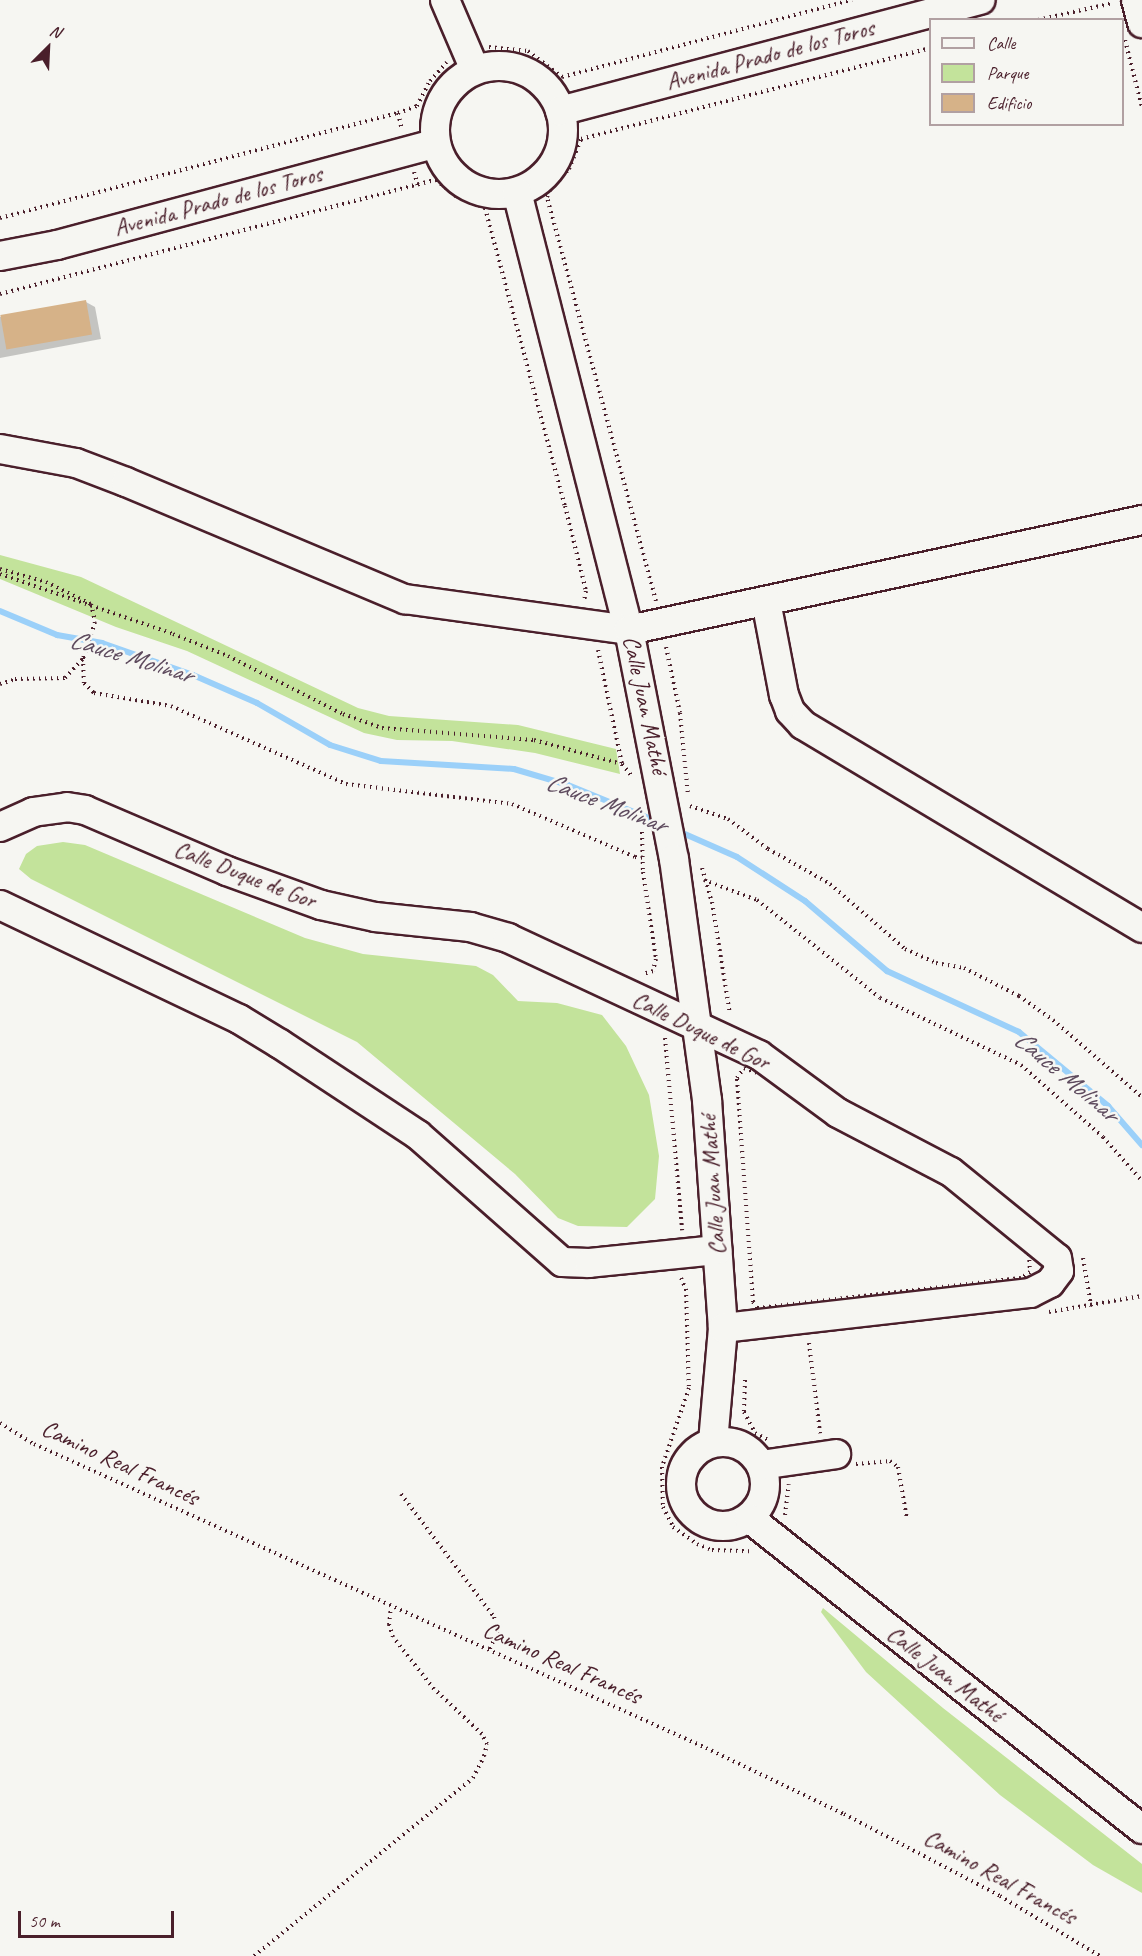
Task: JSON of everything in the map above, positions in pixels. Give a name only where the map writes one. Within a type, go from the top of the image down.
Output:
[{"type":"street","points":[[445,0],[475,70]]},
{"type":"street","name":"Avenida Prado de los Toros","points":[[560,111],[981,0]]},
{"type":"street","points":[[504,66],[533,76],[545,85],[560,111],[563,131],[560,151],[543,176],[517,192],[486,192],[457,179],[443,163],[435,144],[438,108],[459,79],[475,70],[504,66]]},
{"type":"street","name":"Avenida Prado de los Toros","points":[[0,256],[57,245],[435,144]]},
{"type":"street","name":"Calle Juan Mathé","points":[[517,192],[629,630],[661,784],[683,859],[723,1328],[714,1443]]},
{"type":"street","points":[[0,449],[76,464],[106,474],[405,599],[629,630],[1142,520]]},
{"type":"street","points":[[766,601],[784,695],[790,711],[803,725],[1142,928]]},
{"type":"street","name":"Calle Duque de Gor","points":[[0,827],[33,812],[67,807],[85,810],[227,871],[321,905],[375,917],[470,927],[508,938],[759,1055],[838,1113],[951,1172],[1057,1258],[1059,1271],[1050,1282],[1030,1293],[723,1328]]},
{"type":"street","points":[[0,905],[239,1019],[280,1044],[418,1135],[562,1262],[590,1263],[717,1250]]},
{"type":"street","points":[[768,1454],[764,1494],[749,1518],[730,1526],[709,1525],[693,1513],[682,1496],[683,1469],[701,1448],[714,1443],[741,1446],[768,1454],[833,1452]]},
{"type":"street","name":"Calle Juan Mathé","points":[[749,1518],[1142,1829]]},
{"type":"path","points":[[485,40],[488,47],[528,51],[547,62],[562,77],[852,0]]},
{"type":"path","points":[[1045,18],[1100,1],[1113,2],[1132,11]]},
{"type":"path","points":[[1124,37],[1142,107]]},
{"type":"path","points":[[648,577],[547,197],[550,190],[569,168],[581,139],[929,48]]},
{"type":"path","points":[[0,218],[417,106],[430,81],[447,61],[446,55]]},
{"type":"path","points":[[0,294],[436,180],[456,196],[485,208],[586,591],[586,597],[579,602]]},
{"type":"path","points":[[0,569],[46,582],[91,604]]},
{"type":"path","points":[[0,574],[91,604],[228,656],[343,714],[382,728],[534,740],[622,764],[633,780]]},
{"type":"path","points":[[91,604],[95,622],[83,658],[84,683],[94,693],[171,706],[346,784],[512,804],[635,857],[683,859],[705,880],[757,900],[880,998],[1003,1053],[1021,1065],[1103,1137],[1142,1181]]},
{"type":"path","points":[[666,650],[680,713],[690,806],[728,819],[768,849],[830,884],[905,949],[936,963],[971,971],[1019,996],[1053,1020],[1142,1097]]},
{"type":"path","points":[[0,684],[15,679],[65,678],[83,658]]},
{"type":"path","points":[[636,972],[649,974],[656,965],[642,832]]},
{"type":"path","points":[[683,859],[705,880],[712,902],[729,1012],[737,1022]]},
{"type":"path","points":[[665,1036],[683,1226],[677,1237]]},
{"type":"path","points":[[744,1068],[763,1075],[832,1126],[947,1186],[1029,1254],[1030,1272],[1021,1278],[757,1308],[753,1302],[737,1078],[744,1068]]},
{"type":"path","points":[[1079,1252],[1087,1265],[1091,1306]]},
{"type":"path","points":[[679,1276],[686,1289],[688,1388],[662,1467],[663,1507],[683,1536],[712,1550],[726,1550]]},
{"type":"path","points":[[800,1342],[809,1342],[833,1452],[890,1461],[898,1467],[907,1519]]},
{"type":"path","points":[[745,1374],[744,1412],[748,1423],[768,1454]]},
{"type":"path","name":"Camino Real Francés","points":[[0,1423],[34,1444],[844,1814],[1000,1896],[1100,1956]]},
{"type":"path","points":[[787,1520],[785,1495],[796,1475]]},
{"type":"path","points":[[401,1494],[494,1617],[498,1631],[489,1650]]},
{"type":"path","points":[[254,1956],[473,1778],[484,1756],[487,1744],[482,1734],[434,1689],[393,1637],[389,1625],[391,1607]]},
{"type":"green space","points":[[0,555],[81,577],[358,708],[389,716],[518,725],[616,749],[620,774],[535,753],[452,741],[397,740],[364,733],[187,651],[116,627],[0,579]]},
{"type":"green space","points":[[63,842],[85,845],[305,938],[363,954],[476,966],[493,975],[518,1001],[557,1003],[602,1015],[626,1046],[649,1095],[659,1156],[655,1199],[627,1227],[578,1226],[558,1218],[515,1174],[357,1042],[31,879],[19,869],[26,854],[37,846]]},
{"type":"green space","points":[[823,1608],[943,1708],[1142,1864],[1142,1893],[1093,1865],[1000,1795],[866,1672],[821,1612]]},
{"type":"building","points":[[86,300],[92,334],[6,350],[0,315]]},
{"type":"waterway","name":"Cauce Molinar","points":[[0,611],[57,635],[102,643],[193,675],[257,703],[330,745],[381,761],[514,769],[568,785],[658,822]]},
{"type":"waterway","name":"Cauce Molinar","points":[[678,831],[737,857],[805,901],[887,971],[1019,1032],[1108,1106],[1142,1145]]}]
